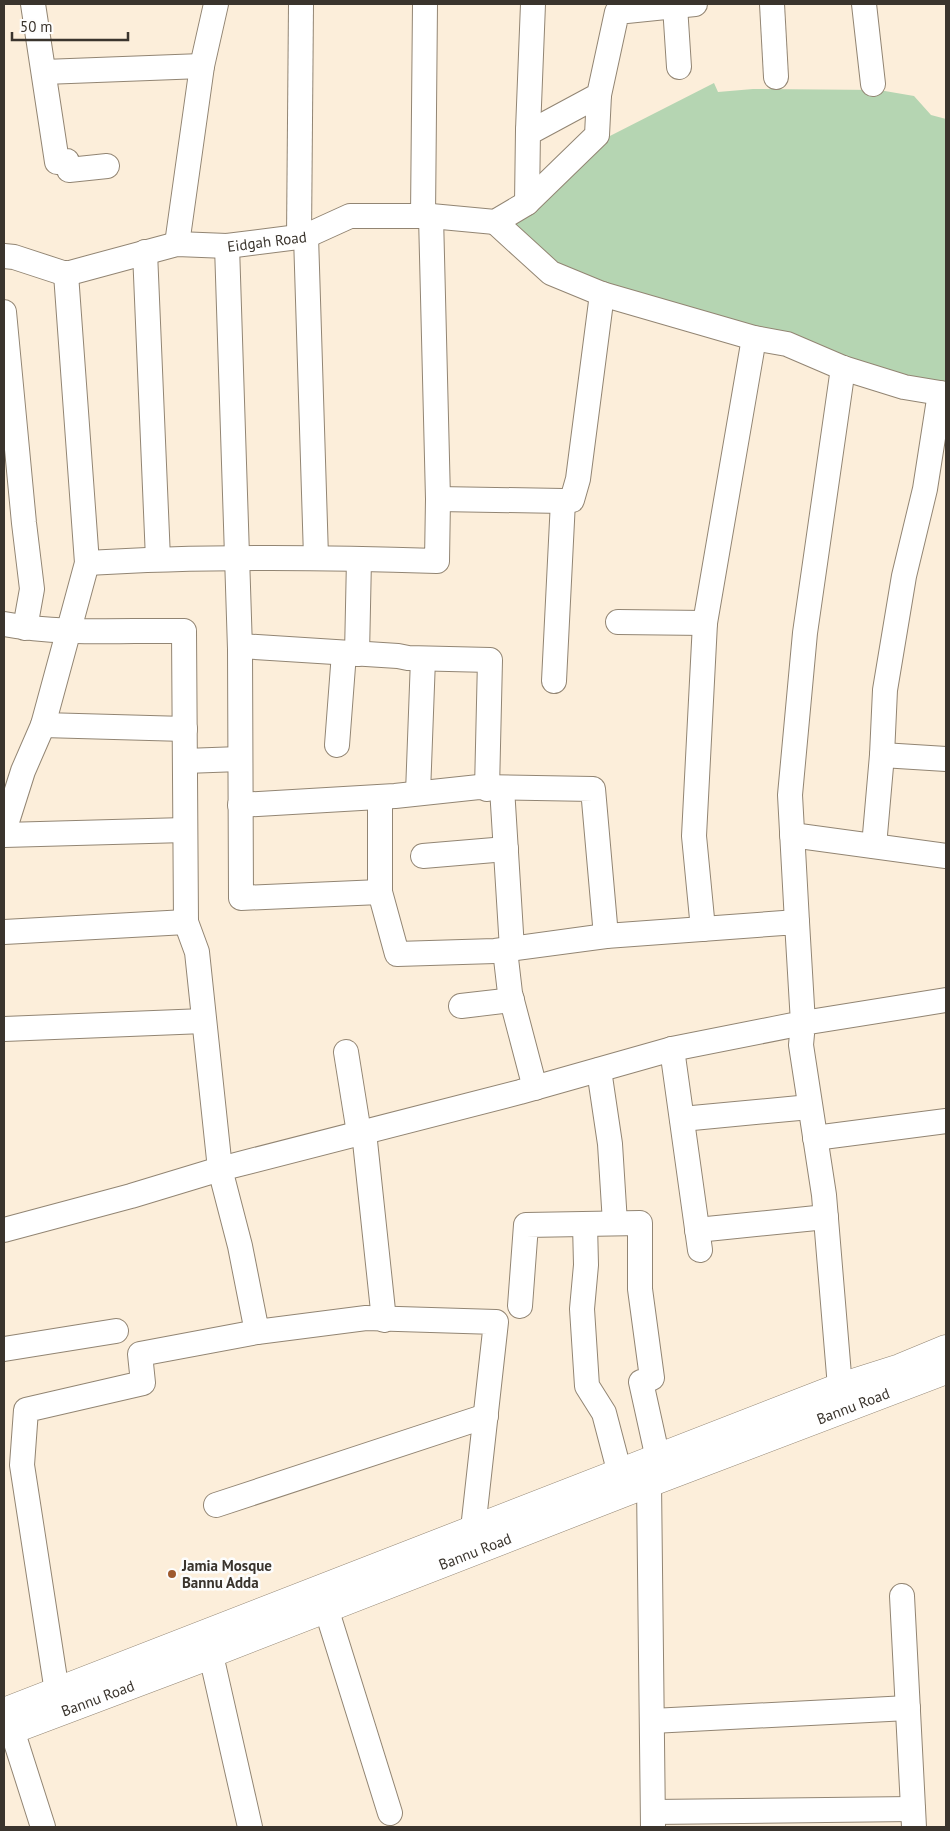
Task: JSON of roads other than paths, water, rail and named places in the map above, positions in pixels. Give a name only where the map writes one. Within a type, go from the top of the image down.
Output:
[{"type":"highway","name":"Bannu Road","points":[[6,1725],[211,1656],[215,1652],[326,1608],[653,1471],[840,1387],[900,1368],[946,1349]]},
{"type":"highway","name":"Bannu Road","points":[[6,1725],[57,1692],[473,1529],[620,1474],[653,1471],[946,1370]]},
{"type":"street","points":[[33,4],[57,162],[67,161],[69,170],[107,166]]},
{"type":"street","points":[[177,244],[202,66],[216,4]]},
{"type":"street","points":[[301,4],[302,236],[316,557]]},
{"type":"street","points":[[87,563],[158,559],[316,557],[437,561],[438,498],[427,216],[425,4]]},
{"type":"street","points":[[527,203],[533,4]]},
{"type":"street","points":[[772,4],[776,77]]},
{"type":"street","points":[[864,4],[873,84]]},
{"type":"street","points":[[679,67],[685,5],[618,8],[599,95],[597,135],[527,203],[495,222],[552,273],[602,294],[754,338],[787,344],[844,368],[904,387],[943,394],[925,489],[904,576],[885,690],[882,755],[874,846]]},
{"type":"street","points":[[44,72],[202,66]]},
{"type":"street","points":[[528,130],[534,130],[599,95]]},
{"type":"street","name":"Eidgah Road","points":[[66,274],[177,244],[227,246],[302,236],[350,216],[427,216],[495,222]]},
{"type":"street","points":[[227,246],[240,646],[241,898],[380,892]]},
{"type":"street","points":[[145,252],[158,559]]},
{"type":"street","points":[[4,256],[14,257],[66,274],[87,563],[43,725],[23,770],[4,830]]},
{"type":"street","points":[[438,498],[572,500],[578,478],[602,294]]},
{"type":"street","points":[[4,312],[32,588],[15,626],[70,630],[184,631],[186,922],[197,952],[220,1169],[240,1246],[257,1332]]},
{"type":"street","points":[[703,929],[694,836],[705,623],[754,338]]},
{"type":"street","points":[[840,1387],[826,1217],[802,1045],[790,795],[805,633],[844,368]]},
{"type":"street","points":[[554,681],[563,501]]},
{"type":"street","points":[[336,745],[351,653],[359,558]]},
{"type":"street","points":[[618,622],[705,623]]},
{"type":"street","points":[[240,646],[424,659],[490,660],[494,788],[506,849],[512,1000],[535,1088]]},
{"type":"street","points":[[418,793],[424,659]]},
{"type":"street","points":[[43,725],[185,729]]},
{"type":"street","points":[[882,755],[946,759]]},
{"type":"street","points":[[185,761],[240,758]]},
{"type":"street","points":[[240,805],[380,797],[474,788],[593,789],[606,936]]},
{"type":"street","points":[[380,797],[380,892],[397,954],[509,949],[606,936],[797,922]]},
{"type":"street","points":[[4,835],[185,830]]},
{"type":"street","points":[[792,836],[946,856]]},
{"type":"street","points":[[423,856],[506,849]]},
{"type":"street","points":[[4,932],[186,922]]},
{"type":"street","points":[[461,1006],[512,1000]]},
{"type":"street","points":[[4,1230],[132,1196],[220,1169],[535,1088],[672,1049],[802,1023],[946,1000]]},
{"type":"street","points":[[4,1029],[204,1021]]},
{"type":"street","points":[[672,1049],[698,1240],[826,1217]]},
{"type":"street","points":[[346,1052],[361,1133],[384,1320]]},
{"type":"street","points":[[598,1070],[610,1144],[615,1223]]},
{"type":"street","points":[[682,1118],[810,1107]]},
{"type":"street","points":[[815,1138],[946,1121]]},
{"type":"street","points":[[520,1306],[526,1225],[640,1223],[640,1289],[652,1378],[641,1382],[653,1471],[653,1820],[913,1818],[902,1596]]},
{"type":"street","points":[[585,1224],[586,1265],[582,1308],[587,1386],[604,1413],[620,1474]]},
{"type":"street","points":[[57,1692],[22,1466],[26,1410],[143,1383],[140,1354],[257,1332],[366,1318],[496,1322],[473,1529]]},
{"type":"street","points":[[4,1349],[116,1331]]},
{"type":"street","points":[[216,1505],[486,1416]]},
{"type":"street","points":[[326,1608],[390,1813]]},
{"type":"street","points":[[211,1656],[250,1827]]},
{"type":"street","points":[[652,1721],[908,1708]]},
{"type":"street","points":[[6,1725],[43,1827]]},
{"type":"place","name":"Jamia Mosque Bannu Adda","points":[[172,1574]]}]
